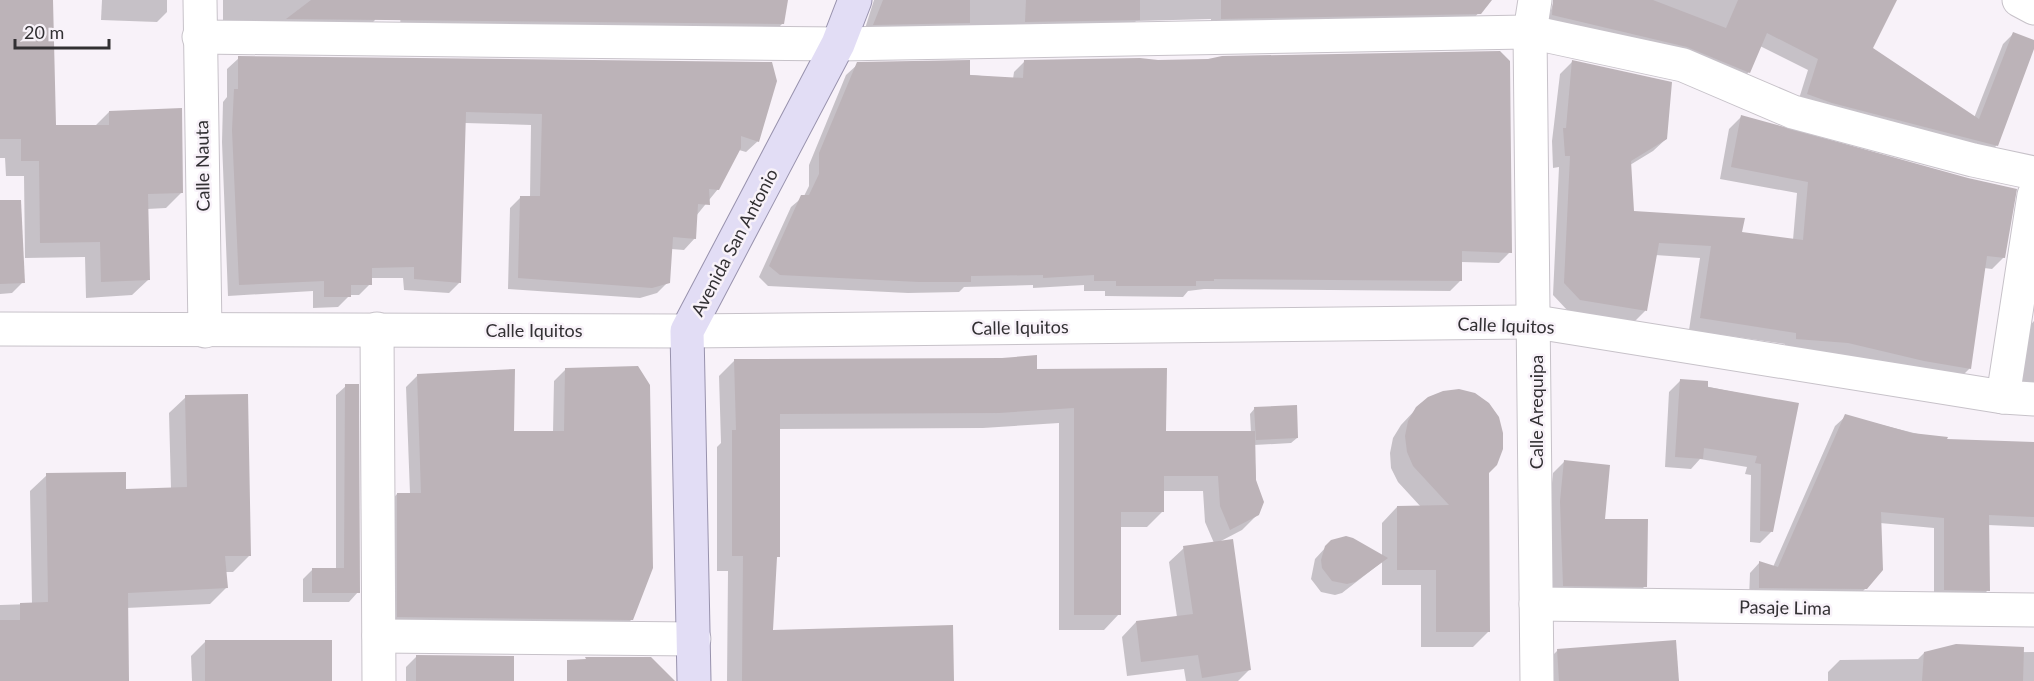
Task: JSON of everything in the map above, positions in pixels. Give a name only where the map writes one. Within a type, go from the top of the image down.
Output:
[{"type":"main road","name":"Avenida San Antonio","points":[[694,681],[687,331],[838,44],[855,0]]},
{"type":"street","name":"Calle Nauta","points":[[200,0],[205,331]]},
{"type":"street","name":"Calle Arequipa","points":[[1535,0],[1530,32],[1536,322],[1537,681]]},
{"type":"street","points":[[2019,0],[2034,8]]},
{"type":"street","points":[[199,37],[838,44],[1530,32],[1683,66],[1793,112],[2034,173]]},
{"type":"street","points":[[2019,398],[2034,195]]},
{"type":"street","name":"Calle Iquitos","points":[[0,329],[687,331],[1536,322],[2019,398]]},
{"type":"street","points":[[378,329],[380,681]]},
{"type":"street","name":"Pasaje Lima","points":[[1536,604],[2034,610]]},
{"type":"street","points":[[379,636],[694,639]]},
{"type":"building","points":[[0,0],[53,0],[56,125],[109,125],[109,111],[182,108],[183,193],[148,194],[150,280],[101,282],[100,242],[40,243],[39,161],[21,161],[21,139],[0,139]]},
{"type":"building","points":[[311,0],[788,0],[784,24],[286,19]]},
{"type":"building","points":[[883,0],[970,0],[970,23],[873,25]]},
{"type":"building","points":[[1026,0],[1140,0],[1140,20],[1025,22]]},
{"type":"building","points":[[1221,0],[1492,0],[1481,14],[1221,19]]},
{"type":"building","points":[[1553,0],[1653,0],[1726,28],[1738,0],[1897,0],[1873,48],[1979,119],[2013,32],[2034,40],[2034,49],[1998,146],[1832,103],[1807,94],[1818,59],[1767,33],[1750,73],[1687,47],[1552,15]]},
{"type":"building","points":[[1500,51],[1510,61],[1512,253],[1462,251],[1462,281],[1214,279],[1214,281],[1196,281],[1196,286],[1116,286],[1116,281],[1094,281],[1094,275],[1043,278],[1043,275],[971,276],[971,282],[919,282],[780,275],[769,266],[801,195],[809,195],[819,174],[819,153],[857,62],[970,60],[970,75],[1023,78],[1024,60],[1140,58],[1158,60],[1208,59],[1222,56]]},
{"type":"building","points":[[238,56],[772,62],[777,81],[759,142],[741,136],[741,148],[719,190],[709,189],[710,205],[698,204],[696,239],[673,237],[670,283],[652,288],[518,278],[520,196],[540,196],[542,114],[466,112],[461,283],[414,279],[414,267],[372,268],[372,285],[351,285],[351,297],[324,297],[324,281],[239,285],[232,130],[234,89],[238,89]]},
{"type":"building","points":[[1572,60],[1672,82],[1667,139],[1631,161],[1634,211],[1745,218],[1742,232],[1803,240],[1808,182],[1731,167],[1741,115],[1968,178],[2017,189],[2005,258],[1987,256],[1971,369],[1924,361],[1848,343],[1796,339],[1796,333],[1700,318],[1711,246],[1659,243],[1647,311],[1580,300],[1564,283],[1570,156],[1565,156],[1563,128],[1566,128]]},
{"type":"building","points":[[0,200],[21,200],[25,283],[0,284]]},
{"type":"building","points":[[1037,355],[1037,369],[1167,368],[1166,431],[1255,431],[1256,480],[1264,502],[1259,515],[1230,530],[1220,506],[1218,476],[1164,476],[1164,512],[1121,512],[1121,615],[1074,615],[1074,408],[999,413],[780,414],[780,557],[777,557],[773,630],[953,625],[954,681],[742,681],[743,556],[732,556],[732,430],[736,430],[734,359],[1002,358]]},
{"type":"building","points":[[638,366],[650,385],[653,568],[633,620],[397,617],[397,493],[421,493],[417,374],[515,369],[514,431],[564,431],[565,368]]},
{"type":"building","points":[[1680,379],[1708,381],[1708,387],[1799,403],[1773,532],[1760,531],[1761,464],[1755,463],[1757,456],[1704,448],[1703,459],[1675,457]]},
{"type":"building","points":[[345,384],[359,384],[360,593],[312,593],[312,568],[344,568]]},
{"type":"building","points":[[1459,389],[1475,393],[1489,403],[1499,417],[1503,433],[1503,449],[1497,465],[1489,473],[1490,632],[1436,632],[1436,570],[1397,570],[1397,506],[1449,505],[1413,466],[1407,452],[1405,436],[1408,421],[1416,407],[1428,397],[1443,391]]},
{"type":"building","points":[[248,394],[251,556],[225,556],[228,588],[128,593],[129,681],[0,681],[0,620],[20,620],[20,603],[48,602],[46,473],[126,472],[126,489],[187,487],[185,395]]},
{"type":"building","points":[[1297,405],[1298,438],[1256,440],[1254,407]]},
{"type":"building","points":[[1845,414],[1912,433],[1948,437],[1947,439],[2034,442],[2034,517],[1989,515],[1990,591],[1944,590],[1944,518],[1881,512],[1883,570],[1867,589],[1759,588],[1759,561],[1778,567]]},
{"type":"building","points":[[1564,460],[1610,465],[1605,519],[1648,519],[1647,587],[1563,586],[1560,501]]},
{"type":"building","points":[[1346,536],[1388,558],[1355,582],[1347,584],[1332,581],[1322,568],[1321,560],[1325,546],[1331,540]]},
{"type":"building","points":[[1233,539],[1251,670],[1202,678],[1198,655],[1141,662],[1136,621],[1193,614],[1183,546]]},
{"type":"building","points":[[205,640],[332,640],[332,681],[205,681]]},
{"type":"building","points":[[1676,640],[1679,681],[1559,681],[1557,649]]},
{"type":"building","points":[[1956,644],[2024,647],[2023,681],[1922,681],[1924,652]]},
{"type":"building","points":[[416,655],[514,656],[514,681],[416,681]]},
{"type":"building","points":[[585,657],[651,657],[675,681],[567,681],[567,660],[586,659]]}]
